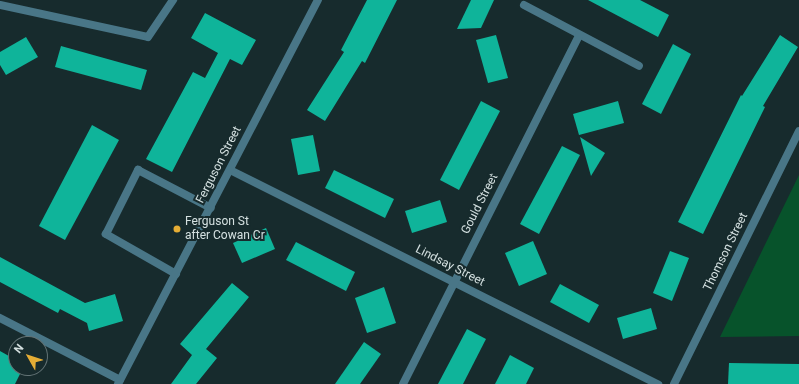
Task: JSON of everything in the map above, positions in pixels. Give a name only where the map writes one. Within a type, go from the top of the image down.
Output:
[{"type":"street","points":[[0,5],[148,37],[173,0]]},
{"type":"street","name":"Ferguson Street","points":[[119,382],[211,208],[318,0]]},
{"type":"street","points":[[524,5],[639,66]]},
{"type":"street","name":"Gould Street","points":[[403,384],[579,35]]},
{"type":"street","name":"Thomson Street","points":[[674,384],[799,131]]},
{"type":"street","points":[[176,274],[106,234],[138,170],[211,208]]},
{"type":"street","name":"Lindsay Street","points":[[230,170],[658,384]]},
{"type":"street","points":[[0,318],[119,382]]},
{"type":"green space","points":[[799,175],[799,336],[720,337]]},
{"type":"building","points":[[367,0],[397,0],[365,63],[362,61],[325,121],[307,110],[344,52],[341,50]]},
{"type":"building","points":[[471,0],[494,0],[481,28],[457,29]]},
{"type":"building","points":[[588,0],[640,0],[669,15],[658,37]]},
{"type":"building","points":[[205,13],[256,40],[242,65],[230,59],[172,172],[146,159],[193,72],[205,78],[218,53],[191,38]]},
{"type":"building","points":[[496,35],[508,78],[488,83],[476,40]]},
{"type":"building","points":[[780,35],[798,47],[763,106],[765,107],[703,234],[678,222],[741,95],[742,96]]},
{"type":"building","points":[[26,37],[38,57],[6,75],[0,65],[0,52]]},
{"type":"building","points":[[673,44],[691,54],[661,114],[642,104]]},
{"type":"building","points":[[61,46],[147,70],[141,90],[55,67]]},
{"type":"building","points":[[481,101],[500,111],[459,190],[440,180]]},
{"type":"building","points":[[618,101],[624,123],[579,135],[573,114]]},
{"type":"building","points":[[92,125],[119,140],[65,240],[39,226]]},
{"type":"building","points":[[313,135],[320,171],[298,175],[291,139]]},
{"type":"building","points":[[580,137],[605,153],[591,176]]},
{"type":"building","points":[[562,146],[580,155],[539,234],[520,224]]},
{"type":"building","points":[[334,170],[394,199],[385,218],[325,188]]},
{"type":"building","points":[[440,200],[447,222],[412,233],[405,211]]},
{"type":"building","points":[[266,228],[275,249],[242,263],[233,243]]},
{"type":"building","points":[[533,241],[547,274],[519,286],[505,253]]},
{"type":"building","points":[[296,242],[355,272],[346,291],[286,260]]},
{"type":"building","points":[[670,251],[689,258],[672,301],[653,293]]},
{"type":"building","points":[[0,257],[85,303],[115,294],[123,321],[89,331],[87,323],[60,309],[58,313],[0,282]]},
{"type":"building","points":[[232,283],[249,297],[206,349],[217,358],[196,384],[171,384],[192,355],[180,344]]},
{"type":"building","points":[[560,284],[599,305],[589,323],[550,302]]},
{"type":"building","points":[[384,287],[396,323],[367,333],[355,298]]},
{"type":"building","points":[[651,308],[657,329],[623,339],[617,318]]},
{"type":"building","points":[[467,329],[486,339],[463,384],[438,384]]},
{"type":"building","points":[[364,342],[381,354],[360,384],[335,384]]},
{"type":"building","points":[[0,351],[8,356],[8,376],[19,376],[15,384],[0,384]]},
{"type":"building","points":[[510,355],[534,368],[526,384],[495,384]]},
{"type":"building","points":[[729,363],[799,364],[799,384],[728,384]]},
{"type":"place","name":"Ferguson St after Cowan Cr","points":[[177,229]]}]
